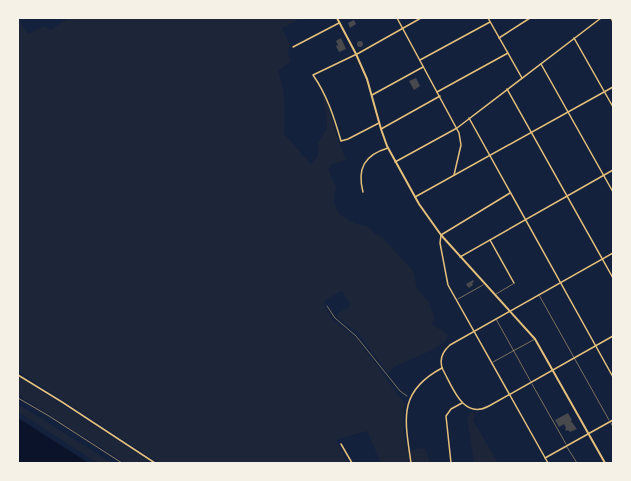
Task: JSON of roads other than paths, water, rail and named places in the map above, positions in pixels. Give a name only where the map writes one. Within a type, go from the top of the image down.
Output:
[{"type":"main road","points":[[337,18],[356,54],[372,96],[379,123],[388,148],[415,197],[441,235],[535,339],[605,463]]},
{"type":"street","points":[[397,18],[457,128],[461,145],[454,175]]},
{"type":"street","points":[[379,123],[341,141],[331,106],[313,75],[356,54],[421,18]]},
{"type":"street","points":[[488,18],[522,78]]},
{"type":"street","points":[[499,38],[530,18]]},
{"type":"street","points":[[395,162],[457,128],[468,118],[601,18]]},
{"type":"street","points":[[611,18],[613,22]]},
{"type":"street","points":[[420,60],[490,22]]},
{"type":"street","points":[[293,48],[340,23]]},
{"type":"street","points":[[574,38],[613,107]]},
{"type":"street","points":[[438,92],[508,53]]},
{"type":"street","points":[[541,64],[613,192]]},
{"type":"street","points":[[372,96],[424,67]]},
{"type":"street","points":[[415,197],[613,87]]},
{"type":"street","points":[[507,89],[613,278]]},
{"type":"street","points":[[381,129],[440,96]]},
{"type":"street","points":[[468,118],[613,377]]},
{"type":"street","points":[[363,192],[360,177],[362,167],[371,156],[388,148]]},
{"type":"street","points":[[460,256],[613,170]]},
{"type":"street","points":[[510,193],[441,235],[440,243],[447,282],[548,463]]},
{"type":"street","points":[[490,240],[514,283]]},
{"type":"street","points":[[613,253],[474,331],[447,348],[441,359],[442,368],[462,403],[471,409],[479,410],[486,408],[613,336]]},
{"type":"street","points":[[411,463],[405,420],[410,398],[415,389],[423,380],[442,368]]},
{"type":"street","points":[[18,375],[155,463]]},
{"type":"street","points":[[451,463],[446,416],[451,409],[462,403]]},
{"type":"street","points":[[545,458],[613,420]]},
{"type":"street","points":[[341,444],[352,463]]},
{"type":"lane","points":[[495,295],[514,283]]},
{"type":"lane","points":[[456,300],[485,284]]},
{"type":"lane","points":[[539,295],[613,427]]},
{"type":"lane","points":[[496,319],[576,463]]},
{"type":"lane","points":[[492,363],[535,339]]},
{"type":"railway","points":[[18,398],[122,463]]}]
